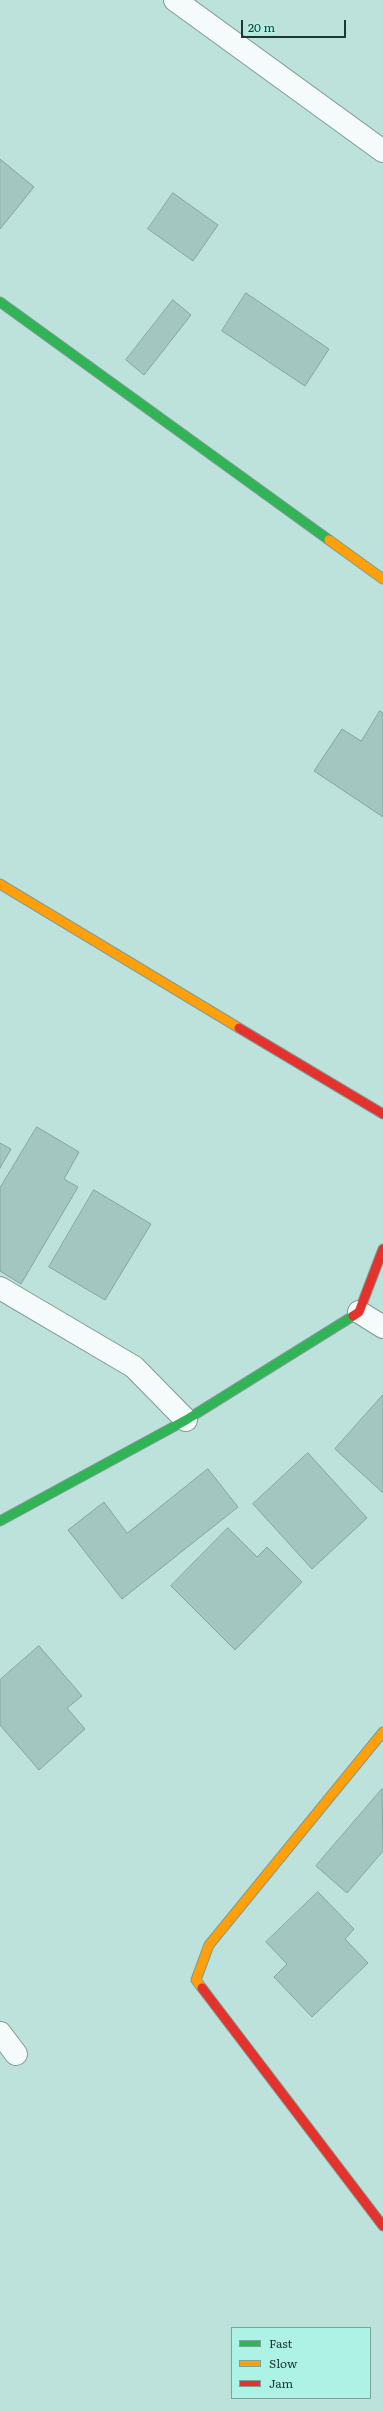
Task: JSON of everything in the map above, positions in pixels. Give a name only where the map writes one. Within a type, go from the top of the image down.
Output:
[{"type":"street","points":[[176,0],[383,151]]},
{"type":"street","points":[[0,302],[383,579]]},
{"type":"street","points":[[0,884],[383,1114]]},
{"type":"street","points":[[0,1522],[186,1420],[359,1312],[383,1249]]},
{"type":"street","points":[[0,1288],[134,1367],[186,1420]]},
{"type":"street","points":[[359,1312],[383,1327]]},
{"type":"street","points":[[383,1732],[209,1945],[196,1980],[383,2226]]},
{"type":"street","points":[[0,2033],[16,2054]]},
{"type":"building","points":[[0,159],[34,187],[0,229]]},
{"type":"building","points":[[173,193],[218,225],[193,261],[148,229]]},
{"type":"building","points":[[246,293],[329,349],[305,386],[222,331]]},
{"type":"building","points":[[173,300],[191,315],[144,375],[126,360]]},
{"type":"building","points":[[380,711],[383,713],[383,817],[314,771],[342,729],[361,741]]},
{"type":"building","points":[[37,1127],[79,1152],[64,1179],[78,1187],[21,1284],[0,1271],[0,1188]]},
{"type":"building","points":[[0,1143],[11,1149],[0,1168]]},
{"type":"building","points":[[94,1190],[151,1224],[105,1300],[49,1267]]},
{"type":"building","points":[[383,1395],[383,1493],[335,1449]]},
{"type":"building","points":[[308,1453],[367,1518],[312,1569],[253,1504]]},
{"type":"building","points":[[208,1469],[238,1507],[122,1599],[68,1530],[104,1502],[127,1533]]},
{"type":"building","points":[[228,1528],[257,1557],[267,1547],[302,1582],[235,1650],[171,1586]]},
{"type":"building","points":[[39,1646],[82,1696],[67,1708],[85,1729],[39,1770],[0,1725],[0,1680]]},
{"type":"building","points":[[382,1789],[383,1851],[347,1893],[316,1866]]},
{"type":"building","points":[[318,1892],[354,1929],[345,1939],[368,1963],[312,2017],[274,1977],[287,1964],[266,1942]]},
{"type":"traffic: fast","points":[[0,302],[329,540]]},
{"type":"traffic: fast","points":[[0,1521],[186,1420],[353,1316]]},
{"type":"traffic: slow","points":[[329,540],[383,579]]},
{"type":"traffic: slow","points":[[0,884],[239,1028]]},
{"type":"traffic: slow","points":[[202,1988],[196,1980],[209,1945],[383,1732]]},
{"type":"traffic: jam","points":[[239,1028],[383,1114]]},
{"type":"traffic: jam","points":[[353,1316],[359,1312],[383,1249]]},
{"type":"traffic: jam","points":[[202,1988],[383,2226]]}]
